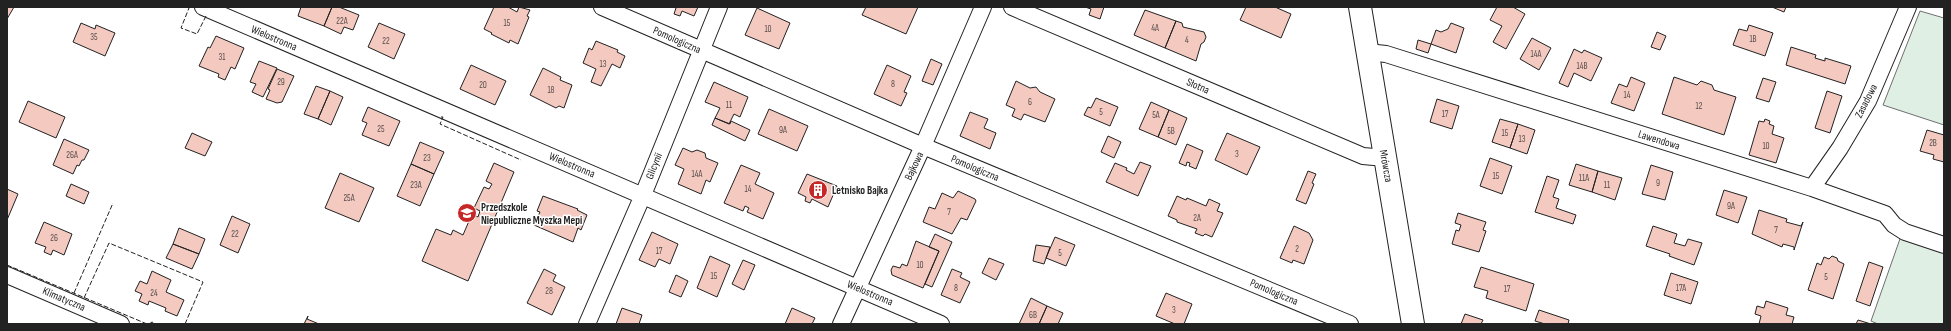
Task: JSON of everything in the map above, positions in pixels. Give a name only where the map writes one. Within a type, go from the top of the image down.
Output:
[{"type":"street","name":"Wielostronna","points":[[203,7],[941,324]]},
{"type":"street","name":"Pomologiczna","points":[[602,7],[923,146],[1350,324]]},
{"type":"street","name":"Glicynii","points":[[587,324],[643,195],[701,50],[720,7]]},
{"type":"street","name":"Bajkowa","points":[[841,324],[923,146],[983,7]]},
{"type":"street","name":"Słotna","points":[[1012,7],[1362,156],[1385,158]]},
{"type":"street","name":"Mrówcza","points":[[1360,7],[1413,324]]},
{"type":"street","name":"Zasadowa","points":[[1812,188],[1840,148],[1868,101],[1908,7]]},
{"type":"street","name":"Lawendowa","points":[[1367,52],[1386,54],[1812,188],[1885,214],[1894,225],[1905,232],[1944,244]]},
{"type":"street","name":"Klimatyczna","points":[[7,275],[121,324]]},
{"type":"green space","points":[[1920,11],[1944,18],[1944,125],[1883,105]]},
{"type":"green space","points":[[1901,236],[1944,250],[1944,324],[1878,324],[1871,321]]},
{"type":"building","points":[[7,7],[14,7],[7,19]]},
{"type":"building","points":[[301,7],[332,7],[324,26],[298,16]]},
{"type":"building","points":[[332,7],[339,7],[359,15],[353,30],[344,27],[341,34],[324,26]]},
{"type":"building","points":[[494,7],[508,7],[517,12],[519,7],[530,10],[527,16],[529,17],[518,44],[510,40],[509,43],[484,29]]},
{"type":"building","points":[[673,7],[698,7],[694,16],[682,11],[680,16],[674,14],[676,8]]},
{"type":"building","points":[[866,7],[918,7],[906,34],[862,15]]},
{"type":"building","points":[[1085,7],[1104,7],[1100,19],[1089,15],[1091,9]]},
{"type":"building","points":[[1246,7],[1275,7],[1291,14],[1281,38],[1240,20]]},
{"type":"building","points":[[1497,7],[1513,7],[1525,14],[1506,49],[1493,42],[1502,26],[1490,20]]},
{"type":"building","points":[[1772,7],[1786,7],[1784,12]]},
{"type":"building","points":[[757,8],[790,23],[779,49],[745,35]]},
{"type":"building","points":[[1145,10],[1176,21],[1165,48],[1134,35]]},
{"type":"building","points":[[1176,21],[1182,23],[1183,27],[1204,32],[1206,37],[1204,42],[1201,44],[1196,61],[1165,48]]},
{"type":"building","points":[[81,23],[95,29],[96,25],[115,33],[105,56],[73,42]]},
{"type":"building","points":[[379,23],[405,34],[394,59],[368,47]]},
{"type":"building","points":[[1451,23],[1464,28],[1456,53],[1431,44],[1436,30],[1441,32],[1448,29]]},
{"type":"building","points":[[1749,25],[1773,33],[1765,56],[1733,45],[1739,29],[1747,31]]},
{"type":"building","points":[[1657,32],[1666,36],[1660,50],[1651,47]]},
{"type":"building","points":[[216,36],[244,48],[235,69],[231,67],[225,80],[218,77],[219,74],[199,66],[208,47],[210,48]]},
{"type":"building","points":[[1532,38],[1551,48],[1539,70],[1520,59]]},
{"type":"building","points":[[1418,40],[1431,44],[1428,53],[1416,49]]},
{"type":"building","points":[[596,41],[618,50],[617,52],[625,56],[620,68],[612,64],[601,86],[591,82],[596,69],[583,63],[589,48],[592,50]]},
{"type":"building","points":[[1791,47],[1816,55],[1815,58],[1825,61],[1825,58],[1851,66],[1845,84],[1786,65]]},
{"type":"building","points":[[1574,49],[1582,53],[1584,50],[1602,58],[1591,81],[1574,73],[1568,87],[1559,83]]},
{"type":"building","points":[[931,59],[942,64],[933,85],[922,81]]},
{"type":"building","points":[[259,61],[277,68],[263,97],[252,92],[256,84],[250,82]]},
{"type":"building","points":[[471,65],[506,81],[495,105],[460,89]]},
{"type":"building","points":[[887,65],[911,76],[904,92],[907,93],[901,106],[874,94]]},
{"type":"building","points":[[543,68],[561,77],[560,80],[572,85],[564,108],[559,106],[556,108],[530,95]]},
{"type":"building","points":[[277,69],[294,76],[282,102],[277,103],[266,99],[270,90],[268,89]]},
{"type":"building","points":[[1631,77],[1645,83],[1634,111],[1611,103],[1619,84],[1627,87]]},
{"type":"building","points":[[1674,77],[1697,85],[1701,81],[1712,85],[1714,90],[1736,97],[1724,135],[1662,114]]},
{"type":"building","points":[[1763,78],[1776,82],[1769,102],[1756,98]]},
{"type":"building","points":[[1016,81],[1030,88],[1036,87],[1040,92],[1055,99],[1045,122],[1024,114],[1021,120],[1012,116],[1015,109],[1006,105]]},
{"type":"building","points":[[714,82],[748,97],[740,117],[734,114],[729,124],[715,118],[720,108],[705,102]]},
{"type":"building","points":[[316,86],[330,91],[318,119],[304,114]]},
{"type":"building","points":[[330,91],[343,97],[331,125],[318,119]]},
{"type":"building","points":[[1827,91],[1842,96],[1830,133],[1815,128]]},
{"type":"building","points":[[1096,98],[1118,107],[1110,126],[1084,115],[1088,107],[1091,108]]},
{"type":"building","points":[[1437,99],[1459,106],[1452,129],[1430,122]]},
{"type":"building","points":[[28,101],[65,117],[56,138],[19,122]]},
{"type":"building","points":[[1151,102],[1169,110],[1158,137],[1139,129]]},
{"type":"building","points":[[368,107],[400,121],[389,146],[362,135],[367,123],[362,121]]},
{"type":"building","points":[[769,109],[808,126],[797,151],[758,134]]},
{"type":"building","points":[[1169,110],[1187,118],[1176,145],[1158,137]]},
{"type":"building","points":[[970,112],[988,119],[984,128],[996,133],[990,149],[960,136]]},
{"type":"building","points":[[715,118],[730,124],[731,121],[750,130],[745,141],[712,125]]},
{"type":"building","points":[[1500,119],[1518,124],[1510,148],[1492,142]]},
{"type":"building","points":[[1765,119],[1770,121],[1769,124],[1774,126],[1772,134],[1784,138],[1776,163],[1749,155],[1759,121],[1764,122]]},
{"type":"building","points":[[1518,124],[1535,130],[1527,154],[1510,148]]},
{"type":"building","points":[[1927,130],[1944,135],[1944,162],[1933,159],[1934,155],[1920,151]]},
{"type":"building","points":[[192,133],[212,142],[205,156],[185,148]]},
{"type":"building","points":[[1227,133],[1260,147],[1247,175],[1215,160]]},
{"type":"building","points":[[1108,136],[1121,142],[1114,158],[1101,152]]},
{"type":"building","points":[[64,139],[89,150],[84,160],[82,160],[79,166],[77,165],[73,174],[53,165]]},
{"type":"building","points":[[420,142],[444,152],[434,174],[411,164]]},
{"type":"building","points":[[1187,144],[1203,151],[1196,169],[1189,166],[1190,163],[1187,162],[1186,166],[1179,163]]},
{"type":"building","points":[[683,148],[692,152],[697,150],[705,153],[706,158],[718,163],[710,182],[706,180],[701,194],[678,184],[684,169],[675,165]]},
{"type":"building","points":[[1490,158],[1512,166],[1502,194],[1480,186]]},
{"type":"building","points":[[1140,162],[1151,166],[1138,196],[1106,182],[1115,163],[1127,168],[1126,170],[1134,174]]},
{"type":"building","points":[[494,163],[514,172],[468,281],[422,261],[436,229],[451,235],[453,230],[463,235],[472,214],[478,217],[480,211],[474,208],[484,187],[489,189],[492,184],[486,181]]},
{"type":"building","points":[[411,164],[434,174],[420,206],[397,196]]},
{"type":"building","points":[[1576,164],[1598,171],[1592,192],[1569,185]]},
{"type":"building","points":[[741,165],[760,173],[755,184],[774,193],[763,219],[747,212],[749,208],[745,206],[743,211],[724,203]]},
{"type":"building","points":[[1651,165],[1673,172],[1665,200],[1642,194]]},
{"type":"building","points":[[1308,171],[1316,174],[1312,183],[1314,184],[1306,204],[1296,200]]},
{"type":"building","points":[[1598,171],[1622,178],[1615,200],[1592,192]]},
{"type":"building","points":[[340,173],[374,188],[359,222],[325,208]]},
{"type":"building","name":"Letnisko Bajka","points":[[807,174],[837,186],[828,207],[812,199],[810,203],[805,201],[806,197],[798,193]]},
{"type":"building","points":[[1547,176],[1559,180],[1553,197],[1559,199],[1556,208],[1576,215],[1573,224],[1535,212]]},
{"type":"building","points":[[71,184],[89,192],[84,204],[66,196]]},
{"type":"building","points":[[7,189],[18,194],[7,220]]},
{"type":"building","points":[[1724,190],[1747,197],[1738,223],[1716,215]]},
{"type":"building","points":[[958,191],[975,199],[976,201],[967,220],[961,218],[952,234],[923,222],[929,207],[935,209],[942,193],[953,198]]},
{"type":"building","points":[[543,196],[578,209],[577,210],[587,215],[581,230],[578,228],[573,242],[534,225],[540,212],[537,211]]},
{"type":"building","points":[[1177,196],[1186,200],[1187,198],[1206,206],[1209,199],[1220,204],[1217,211],[1223,213],[1212,237],[1205,234],[1203,236],[1195,233],[1197,229],[1177,222],[1177,220],[1168,216]]},
{"type":"building","points":[[1759,210],[1787,219],[1786,222],[1801,226],[1803,222],[1794,250],[1794,247],[1783,244],[1782,247],[1752,234]]},
{"type":"building","points":[[1458,213],[1486,222],[1483,230],[1486,231],[1479,252],[1452,244],[1456,230],[1459,231],[1461,225],[1455,223]]},
{"type":"building","points":[[232,216],[250,224],[238,253],[220,245]]},
{"type":"building","points":[[44,222],[72,234],[64,255],[53,250],[51,255],[44,252],[46,247],[35,243]]},
{"type":"building","points":[[1294,226],[1309,233],[1313,240],[1304,264],[1293,260],[1292,263],[1280,258]]},
{"type":"building","points":[[1653,226],[1677,234],[1674,243],[1685,246],[1688,239],[1702,243],[1694,265],[1669,256],[1670,254],[1646,246]]},
{"type":"building","points":[[179,228],[205,239],[199,254],[173,244]]},
{"type":"building","points":[[652,232],[678,244],[670,264],[659,259],[655,267],[639,260]]},
{"type":"building","points":[[935,234],[952,242],[932,287],[925,284],[939,251],[929,247]]},
{"type":"building","points":[[1055,237],[1075,245],[1066,266],[1046,258]]},
{"type":"building","points":[[916,241],[939,251],[923,288],[892,275],[891,270],[893,266],[900,268],[902,264],[907,266]]},
{"type":"building","points":[[173,244],[199,254],[192,269],[166,258]]},
{"type":"building","points":[[1036,245],[1050,247],[1044,264],[1033,261]]},
{"type":"building","points":[[710,256],[730,265],[717,297],[697,288]]},
{"type":"building","points":[[1832,256],[1844,264],[1833,299],[1808,290],[1817,263],[1821,265],[1824,257],[1829,259]]},
{"type":"building","points":[[989,258],[1004,264],[996,280],[982,273]]},
{"type":"building","points":[[743,260],[755,265],[744,290],[732,284]]},
{"type":"building","points":[[1869,262],[1883,267],[1870,306],[1856,301]]},
{"type":"building","points":[[1481,267],[1534,284],[1526,311],[1486,298],[1488,291],[1474,287]]},
{"type":"building","points":[[544,269],[556,275],[553,281],[565,287],[552,315],[527,303]]},
{"type":"building","points":[[952,269],[962,273],[960,277],[970,282],[960,303],[941,295]]},
{"type":"building","points":[[152,271],[171,280],[166,292],[184,300],[177,316],[165,311],[166,308],[149,301],[148,305],[139,301],[142,294],[135,291],[140,281],[147,284]]},
{"type":"building","points":[[1671,273],[1698,282],[1691,304],[1664,295]]},
{"type":"building","points":[[676,275],[688,281],[681,297],[669,292]]},
{"type":"building","points":[[1166,293],[1192,304],[1184,324],[1175,324],[1156,316]]},
{"type":"building","points":[[1031,298],[1047,306],[1039,324],[1019,324]]},
{"type":"building","points":[[1766,301],[1788,308],[1786,315],[1794,317],[1792,324],[1759,324],[1761,316],[1755,314],[1757,306],[1764,308]]},
{"type":"building","points":[[1047,306],[1063,313],[1058,324],[1039,324]]},
{"type":"building","points":[[622,308],[642,315],[639,324],[616,324]]},
{"type":"building","points":[[792,308],[815,318],[812,324],[785,324]]},
{"type":"building","points":[[1539,310],[1569,320],[1568,324],[1545,324],[1535,321]]},
{"type":"building","points":[[1465,314],[1483,320],[1481,324],[1461,324]]},
{"type":"building","points":[[308,316],[307,319],[319,324],[304,324]]},
{"type":"building","points":[[1858,320],[1871,324],[1856,324]]},
{"type":"fence","points":[[187,7],[189,8],[181,28],[197,34],[206,16]]},
{"type":"fence","points":[[441,117],[443,117],[440,124],[521,160]]},
{"type":"fence","points":[[74,293],[113,203]]},
{"type":"fence","points":[[84,298],[109,243],[203,282],[185,324]]},
{"type":"fence","points":[[7,265],[147,324]]},
{"type":"fence","points":[[149,324],[152,322],[156,324]]},
{"type":"place","name":"Letnisko Bajka","points":[[818,190]]},
{"type":"place","name":"Przedszkole Niepubliczne Myszka Mepi","points":[[467,213]]}]
